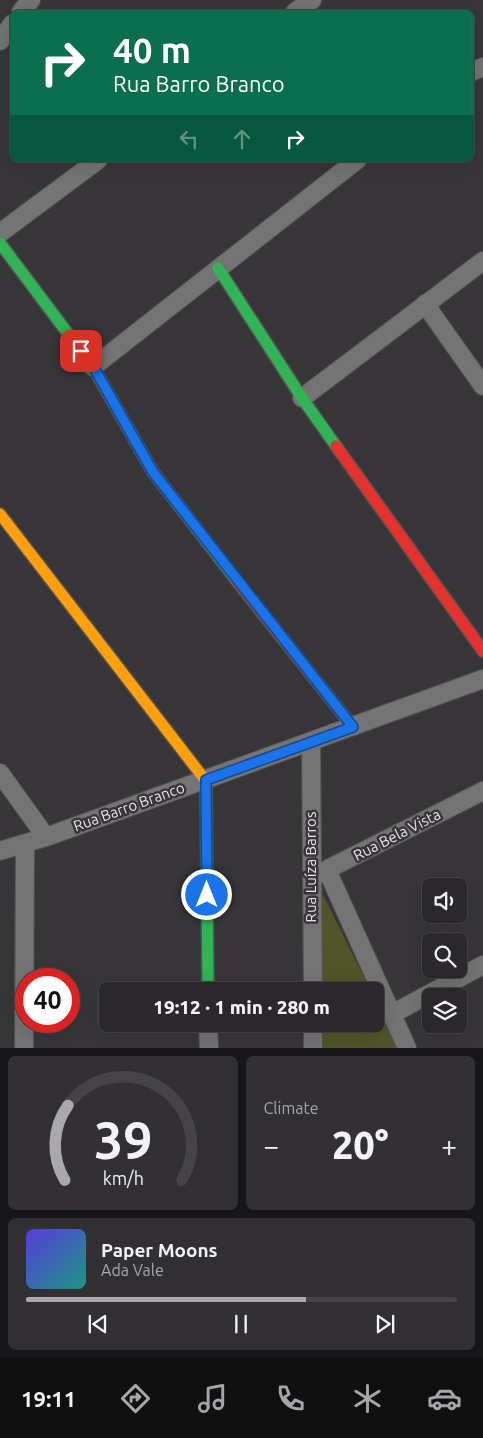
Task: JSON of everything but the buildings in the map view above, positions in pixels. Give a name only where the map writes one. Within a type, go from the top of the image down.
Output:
[{"type":"street","points":[[23,10],[31,0]]},
{"type":"street","points":[[298,10],[312,0]]},
{"type":"street","points":[[0,41],[10,27]]},
{"type":"street","points":[[0,233],[95,162]]},
{"type":"street","points":[[93,366],[355,162]]},
{"type":"street","points":[[0,243],[93,366],[153,472],[353,727]]},
{"type":"street","points":[[302,398],[483,261]]},
{"type":"street","points":[[218,268],[302,398],[483,651]]},
{"type":"street","points":[[425,304],[483,386]]},
{"type":"street","points":[[0,514],[206,780],[208,982]]},
{"type":"street","name":"Rua Barro Branco","points":[[0,851],[25,845],[483,679]]},
{"type":"street","name":"Rua Luíza Barros","points":[[311,742],[312,982]]},
{"type":"street","points":[[0,773],[46,837]]},
{"type":"street","name":"Rua Bela Vista","points":[[311,877],[483,791]]},
{"type":"street","points":[[24,1048],[25,845]]},
{"type":"street","points":[[327,870],[407,1048]]},
{"type":"street","points":[[392,1014],[483,965]]},
{"type":"street","points":[[208,1032],[208,1048]]},
{"type":"street","points":[[313,1032],[314,1048]]},
{"type":"green space","points":[[314,877],[366,982],[315,982]]},
{"type":"green space","points":[[384,1017],[400,1048],[316,1048],[316,1032],[384,1032]]},
{"type":"traffic: fast","points":[[0,243],[93,367],[153,472],[237,581]]},
{"type":"traffic: fast","points":[[218,268],[302,398],[336,446]]},
{"type":"traffic: fast","points":[[206,781],[208,982]]},
{"type":"traffic: slow","points":[[0,514],[206,781]]},
{"type":"traffic: jam","points":[[336,446],[483,651]]},
{"type":"traffic: jam","points":[[237,581],[353,727]]},
{"type":"route","points":[[81,351],[93,366],[153,472],[173,500],[353,727],[206,780],[207,895]]}]
